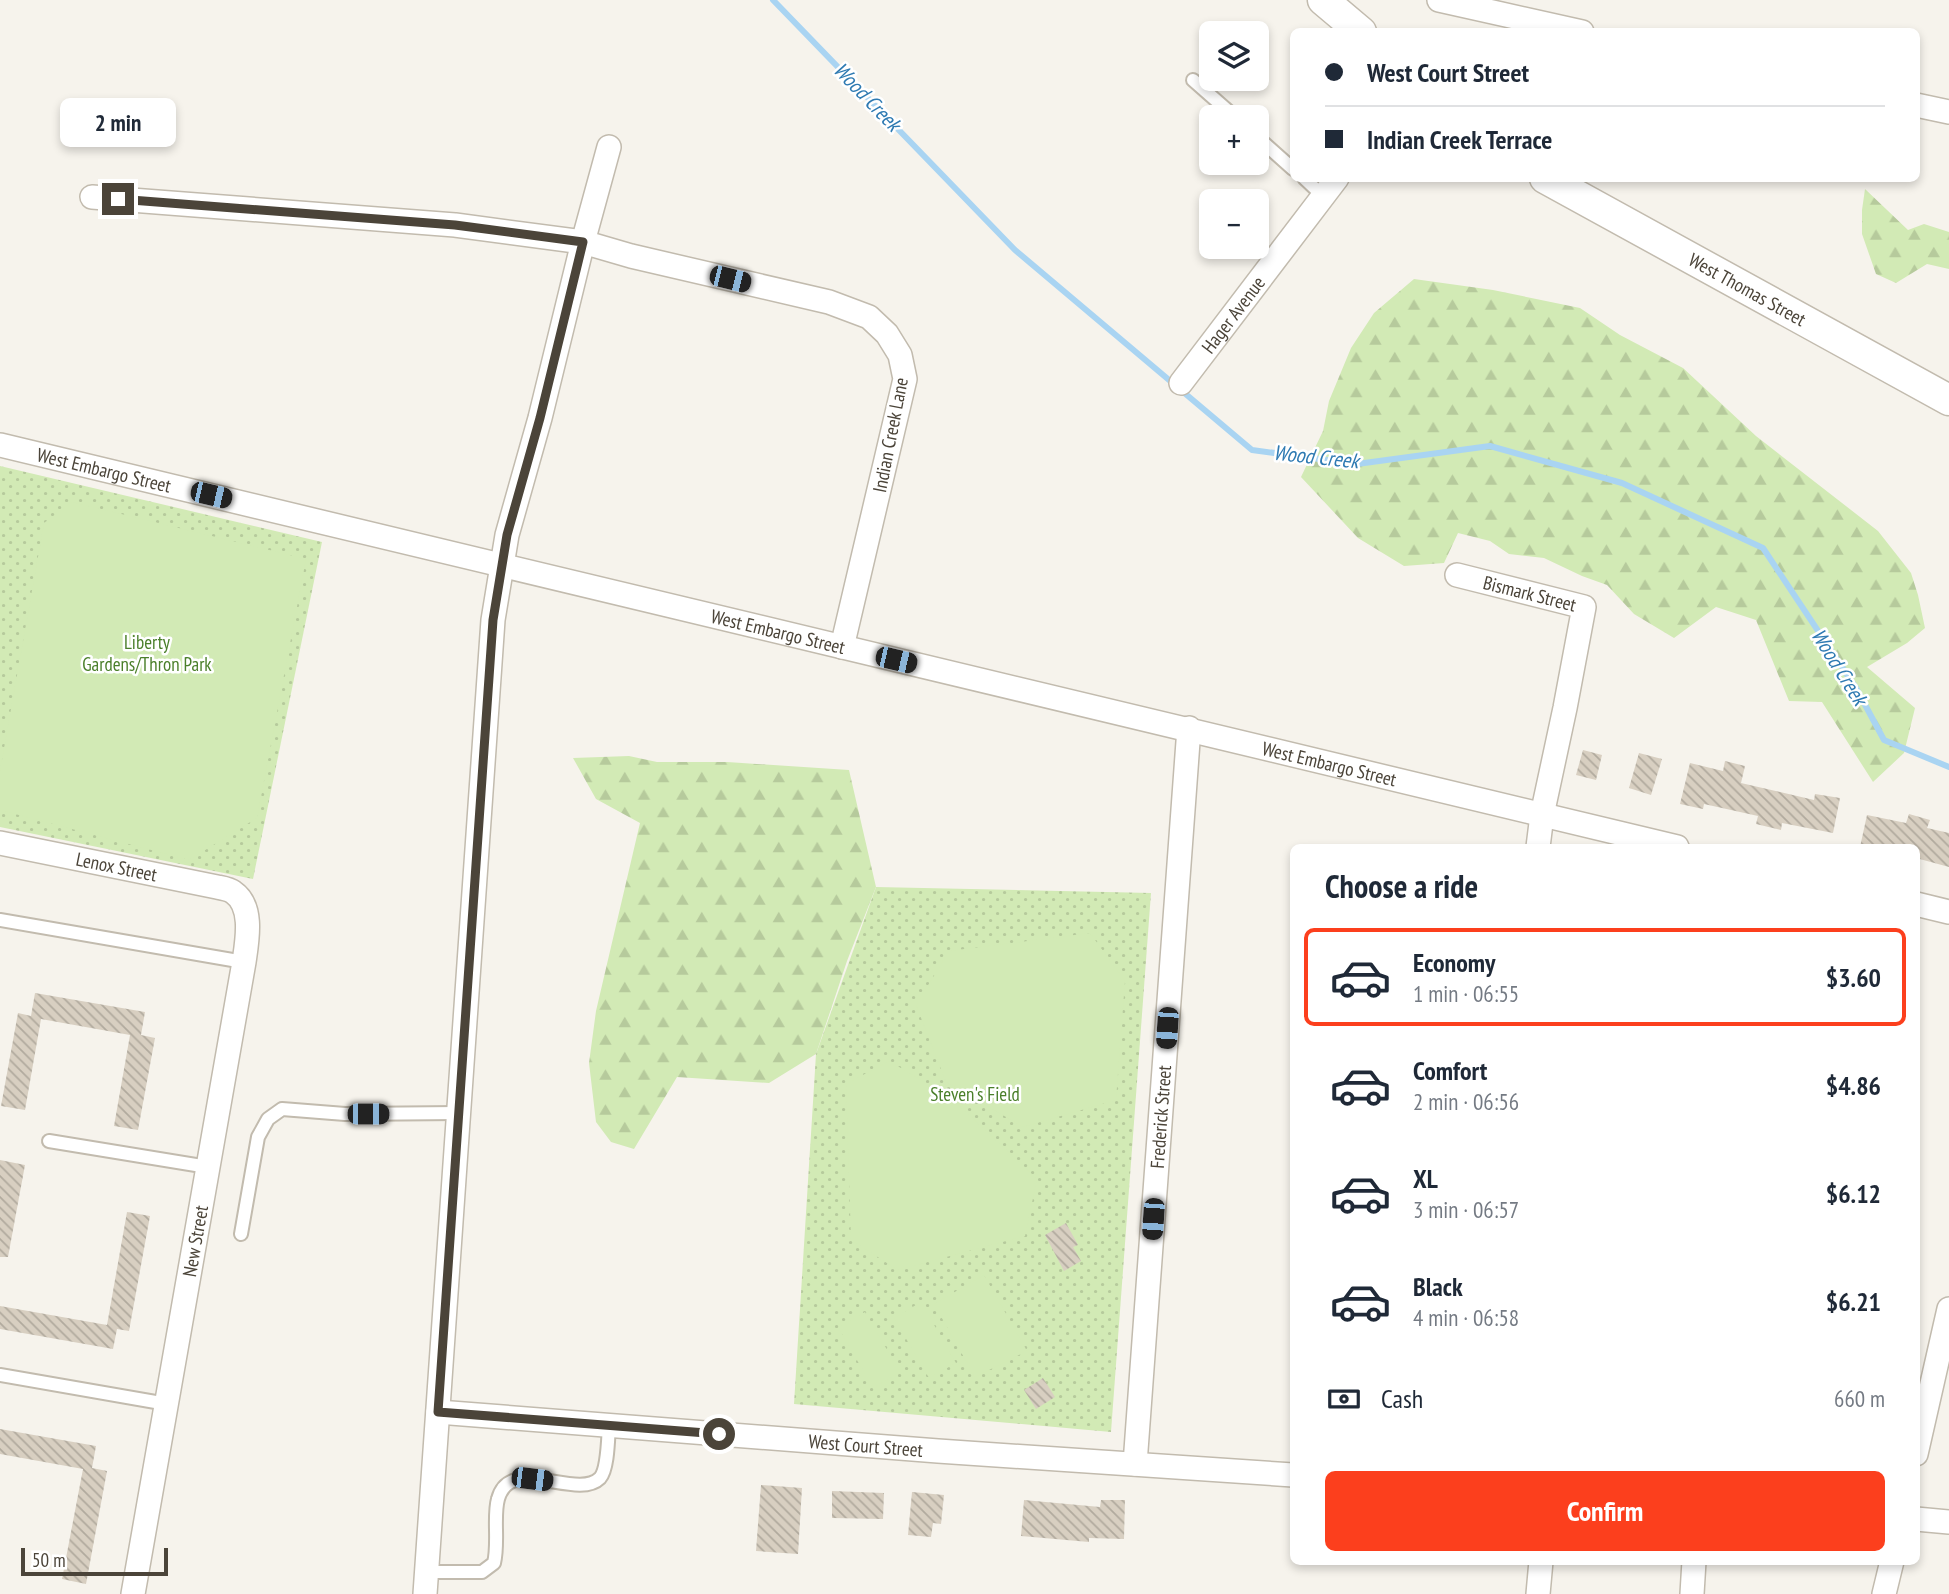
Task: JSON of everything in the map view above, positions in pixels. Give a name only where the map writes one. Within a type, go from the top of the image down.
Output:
[{"type":"street","points":[[1323,0],[1356,28]]},
{"type":"street","points":[[1439,0],[1564,28]]},
{"type":"street","points":[[1920,106],[1949,112]]},
{"type":"street","points":[[426,1583],[493,620],[507,535],[540,418],[609,147]]},
{"type":"street","name":"West Thomas Street","points":[[1552,182],[1949,400]]},
{"type":"street","name":"Hager Avenue","points":[[1181,383],[1330,187]]},
{"type":"street","name":"Indian Creek Lane","points":[[92,197],[455,225],[583,242],[829,303],[870,317],[887,334],[900,355],[905,379],[842,647]]},
{"type":"street","name":"West Embargo Street","points":[[0,445],[1664,844]]},
{"type":"street","name":"Bismark Street","points":[[1457,575],[1584,607],[1542,815]]},
{"type":"street","name":"Frederick Street","points":[[1135,1464],[1189,728]]},
{"type":"street","points":[[1538,844],[1542,815]]},
{"type":"street","name":"Lenox Street","points":[[0,843],[232,892]]},
{"type":"street","name":"New Street","points":[[132,1594],[244,962],[246,907],[232,892]]},
{"type":"street","points":[[1920,905],[1949,912]]},
{"type":"street","points":[[1920,1436],[1949,1308]]},
{"type":"street","name":"West Court Street","points":[[438,1412],[1290,1475]]},
{"type":"street","points":[[1920,1519],[1949,1522]]},
{"type":"street","points":[[1538,1594],[1541,1565]]},
{"type":"street","points":[[1692,1594],[1694,1565]]},
{"type":"street","points":[[1884,1594],[1891,1565]]},
{"type":"lane","points":[[1193,80],[1221,105]]},
{"type":"lane","points":[[1269,148],[1290,166]]},
{"type":"lane","points":[[0,920],[244,962]]},
{"type":"lane","points":[[241,1234],[258,1137],[268,1119],[282,1109],[345,1114],[459,1113]]},
{"type":"lane","points":[[49,1141],[208,1167]]},
{"type":"lane","points":[[0,1375],[167,1404]]},
{"type":"lane","points":[[426,1583],[482,1572],[494,1563],[497,1549],[498,1499],[506,1486],[518,1479],[586,1485],[600,1478],[605,1468],[609,1425]]},
{"type":"green space","points":[[1865,189],[1908,230],[1924,224],[1949,232],[1949,269],[1927,264],[1896,283],[1876,274],[1862,234]]},
{"type":"green space","points":[[1414,279],[1493,290],[1580,308],[1620,335],[1683,368],[1756,436],[1878,531],[1911,573],[1925,628],[1907,643],[1867,667],[1915,708],[1904,753],[1873,782],[1822,702],[1789,701],[1756,620],[1716,607],[1674,638],[1634,614],[1607,585],[1544,558],[1509,554],[1490,541],[1458,533],[1444,563],[1404,566],[1358,538],[1301,477],[1323,431],[1329,401],[1351,348],[1374,313]]},
{"type":"green space","name":"Liberty Gardens/Thron Park","points":[[0,466],[322,542],[253,879],[0,827]]},
{"type":"green space","name":"Liberty Gardens/Thron Park","points":[[72,502],[306,559],[257,818],[189,860],[0,810],[0,771],[44,523]]},
{"type":"green space","points":[[629,756],[657,762],[727,762],[849,770],[876,887],[847,961],[816,1054],[769,1083],[677,1077],[634,1149],[611,1142],[596,1122],[589,1063],[596,1011],[640,823],[596,799],[573,758]]},
{"type":"green space","name":"Steven's Field","points":[[876,887],[1151,893],[1111,1432],[794,1404],[816,1054]]},
{"type":"green space","points":[[1090,933],[1125,981],[1116,1100],[1023,1127],[946,1082],[916,1005],[949,951]]},
{"type":"green space","points":[[889,1061],[950,1097],[1037,1179],[1025,1236],[898,1270],[851,1240],[846,1084]]},
{"type":"green space","points":[[984,1275],[1027,1351],[975,1377],[934,1304]]},
{"type":"green space","points":[[921,1302],[956,1363],[929,1378],[894,1318]]},
{"type":"green space","points":[[865,1312],[900,1372],[873,1388],[838,1327]]},
{"type":"building","points":[[1583,750],[1602,755],[1596,780],[1576,775]]},
{"type":"building","points":[[1639,753],[1662,759],[1651,795],[1629,788]]},
{"type":"building","points":[[1725,761],[1745,766],[1741,783],[1814,800],[1815,794],[1840,798],[1833,833],[1782,823],[1781,830],[1756,824],[1758,816],[1704,804],[1703,809],[1680,804],[1690,763],[1723,771]]},
{"type":"building","points":[[1909,814],[1930,820],[1927,828],[1949,833],[1949,867],[1920,859],[1920,844],[1861,844],[1867,815],[1906,823]]},
{"type":"building","points":[[35,993],[145,1012],[141,1035],[155,1038],[138,1130],[114,1126],[130,1035],[41,1019],[25,1110],[1,1106],[18,1013],[31,1016]]},
{"type":"building","points":[[0,1160],[25,1165],[8,1257],[0,1257]]},
{"type":"building","points":[[127,1212],[150,1216],[129,1331],[117,1329],[113,1349],[0,1329],[0,1306],[107,1325]]},
{"type":"building","points":[[1066,1223],[1078,1245],[1073,1247],[1081,1261],[1064,1271],[1045,1235]]},
{"type":"building","points":[[1043,1378],[1055,1397],[1036,1409],[1024,1390]]},
{"type":"building","points":[[0,1429],[96,1446],[92,1468],[107,1471],[86,1584],[62,1579],[83,1469],[0,1454]]},
{"type":"building","points":[[761,1485],[802,1488],[798,1554],[756,1551]]},
{"type":"building","points":[[832,1491],[884,1493],[883,1519],[832,1518]]},
{"type":"building","points":[[912,1492],[944,1495],[941,1524],[933,1523],[931,1537],[908,1535]]},
{"type":"building","points":[[1024,1500],[1100,1507],[1101,1500],[1125,1500],[1124,1539],[1089,1538],[1089,1542],[1021,1536]]},
{"type":"waterway","name":"Wood Creek","points":[[773,0],[1015,250],[1252,450],[1357,464],[1490,446],[1622,483],[1763,548],[1856,688],[1884,740],[1949,767]]},
{"type":"route","points":[[118,199],[455,225],[583,242],[540,418],[507,535],[493,620],[438,1412],[719,1434]]}]
